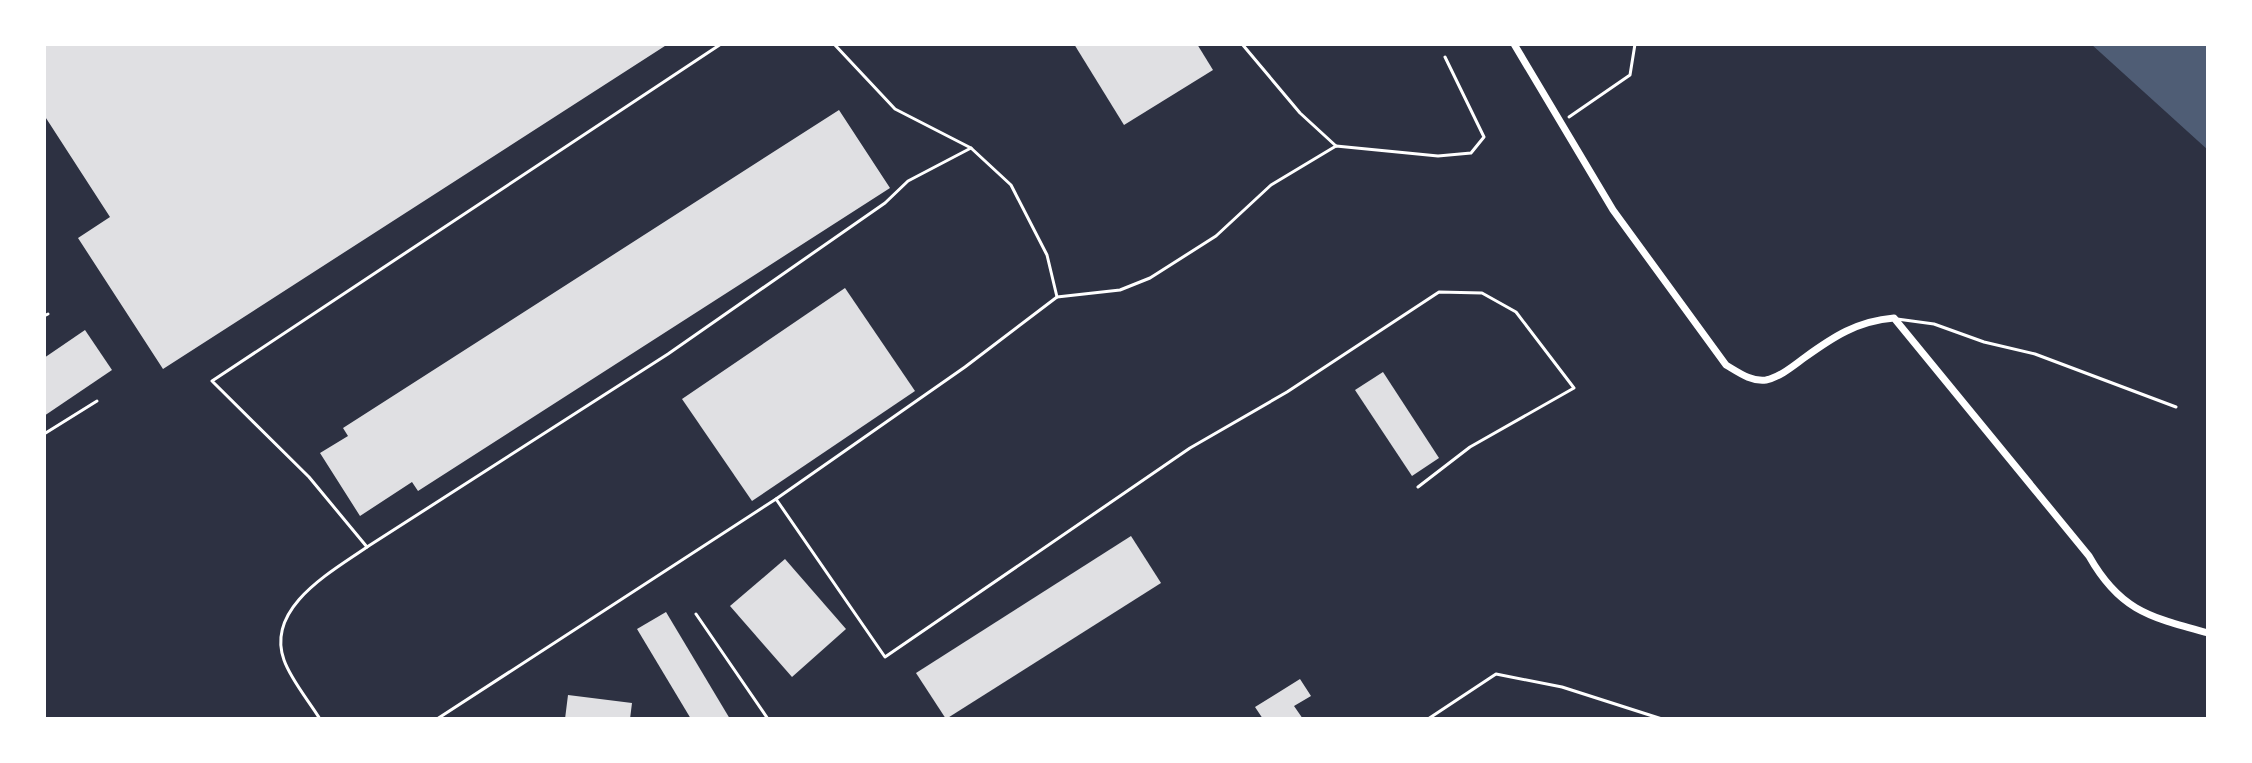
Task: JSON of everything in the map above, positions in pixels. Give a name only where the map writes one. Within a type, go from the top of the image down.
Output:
[{"type":"street","points":[[1514,44],[1613,210],[1726,365],[1748,378],[1766,380],[1786,371],[1839,333],[1868,320],[1894,318],[1936,366],[2011,466],[2089,556],[2105,584],[2134,608],[2208,633]]},
{"type":"lane","points":[[367,547],[309,477],[212,381],[721,44]]},
{"type":"lane","points":[[834,44],[895,109],[971,148],[1011,185],[1047,255],[1057,297]]},
{"type":"lane","points":[[1242,44],[1274,86],[1336,146]]},
{"type":"lane","points":[[437,719],[776,499],[965,367],[1057,297],[1120,290],[1150,278],[1216,236],[1271,185],[1336,146],[1438,156],[1471,153],[1484,137],[1445,57]]},
{"type":"lane","points":[[320,719],[284,661],[282,649],[286,625],[305,591],[367,547],[668,354],[885,203],[908,181],[971,148]]},
{"type":"lane","points":[[776,499],[885,657],[1190,448],[1287,392],[1439,292],[1482,293],[1516,312],[1574,388],[1470,447],[1418,487]]},
{"type":"lane","points":[[1894,318],[1934,324],[1984,342],[2035,354],[2176,407]]},
{"type":"lane","points":[[44,434],[97,401]]},
{"type":"lane","points":[[696,614],[768,719]]},
{"type":"lane","points":[[1428,719],[1496,674],[1562,687],[1662,719]]},
{"type":"path","points":[[1562,121],[1630,75],[1635,44]]},
{"type":"water","points":[[2091,44],[2208,44],[2208,150]]},
{"type":"building","points":[[44,44],[668,44],[163,369],[78,238],[110,217],[44,115]]},
{"type":"building","points":[[1074,44],[1197,44],[1213,70],[1124,125]]},
{"type":"building","points":[[839,110],[890,188],[418,491],[412,482],[360,516],[320,453],[348,436],[343,428]]},
{"type":"building","points":[[845,288],[915,391],[752,501],[682,399]]},
{"type":"building","points":[[85,330],[112,370],[44,416],[44,358]]},
{"type":"building","points":[[1383,372],[1439,458],[1412,476],[1355,390]]},
{"type":"building","points":[[1131,536],[1161,583],[946,719],[916,673]]},
{"type":"building","points":[[785,559],[846,629],[792,677],[730,606]]},
{"type":"building","points":[[666,612],[730,719],[691,719],[637,629]]},
{"type":"building","points":[[1300,679],[1311,696],[1294,706],[1303,719],[1263,719],[1255,707]]},
{"type":"building","points":[[568,695],[632,703],[630,719],[565,719]]}]
